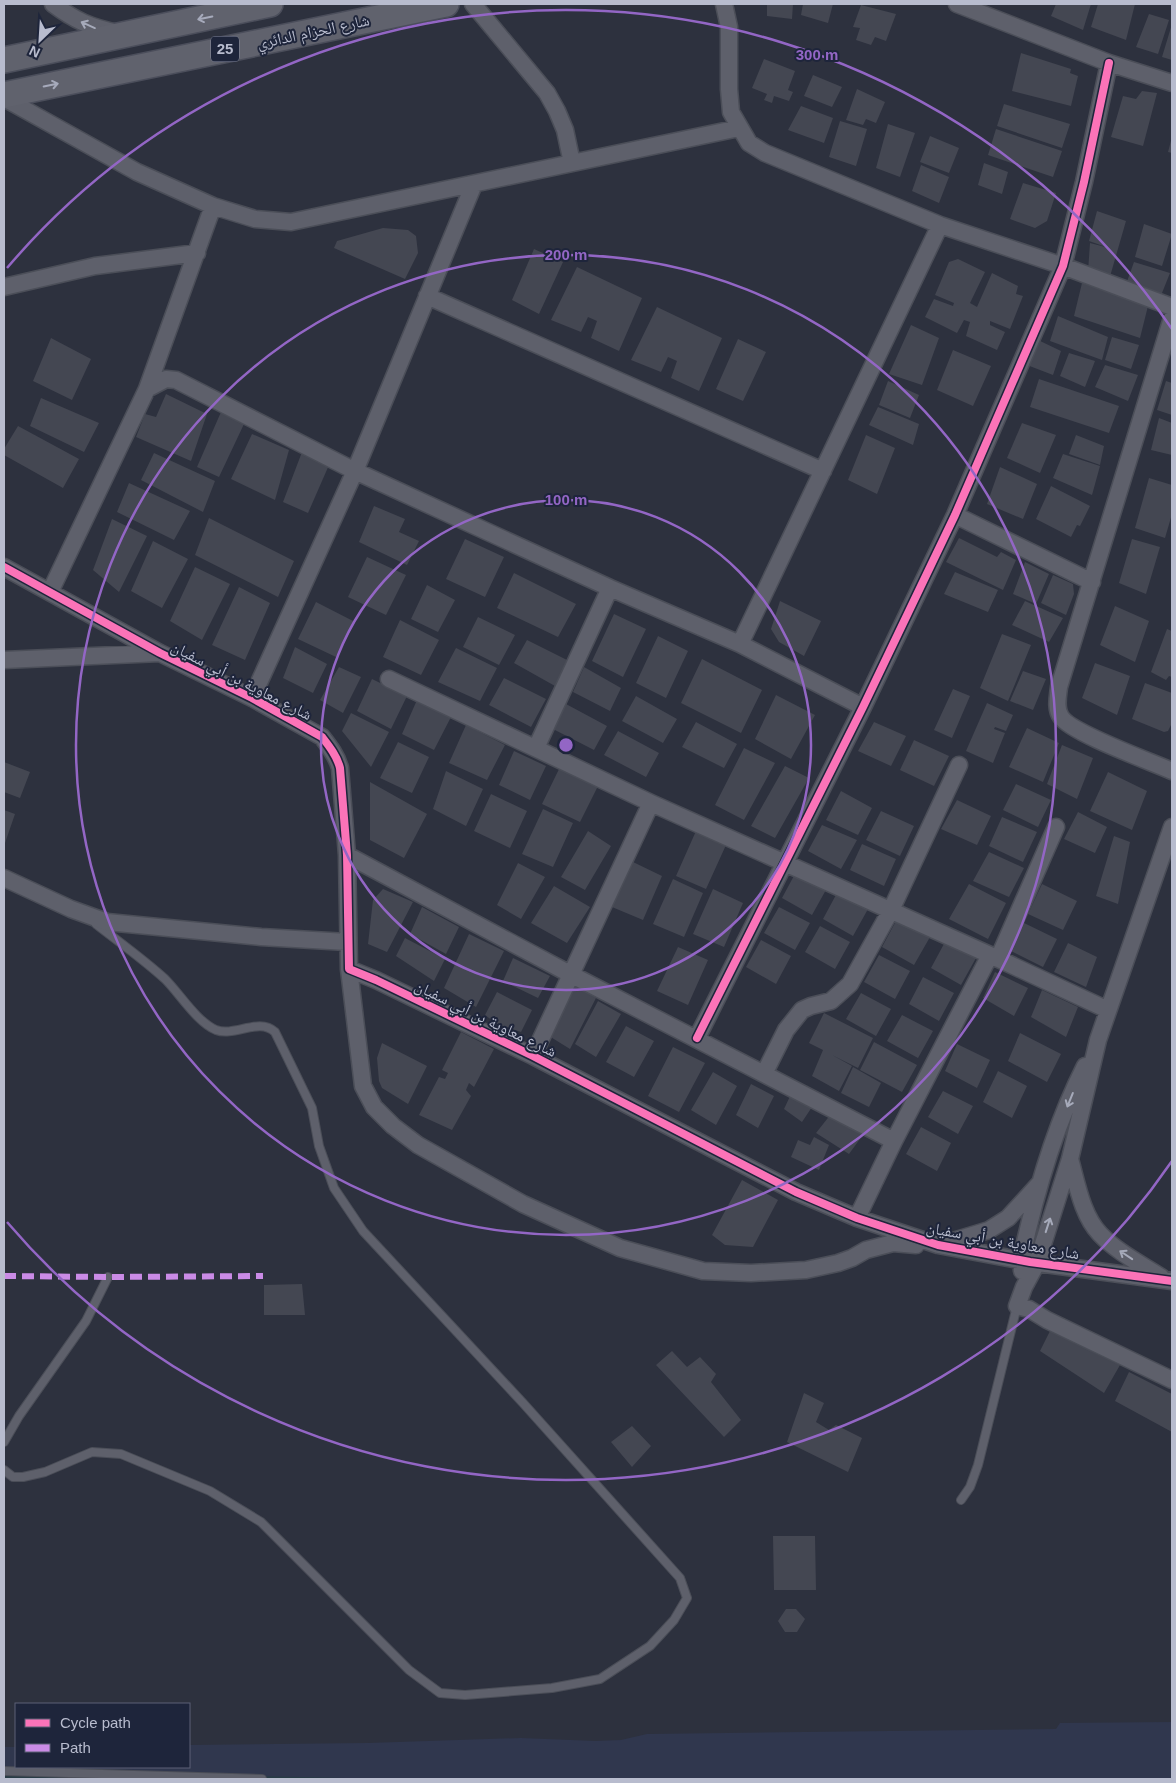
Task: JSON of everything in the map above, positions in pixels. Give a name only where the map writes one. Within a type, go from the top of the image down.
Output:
[{"type":"main road","name":"25","points":[[4,60],[270,4]]},
{"type":"main road","name":"شارع الحزام الدائري","points":[[4,96],[434,5]]},
{"type":"street","points":[[53,4],[70,17],[94,28],[127,35]]},
{"type":"street","points":[[473,4],[547,92],[565,130],[572,163]]},
{"type":"street","points":[[724,4],[729,27],[731,112],[749,142],[765,153],[940,225],[1063,266],[1172,307]]},
{"type":"street","points":[[957,4],[1109,64],[1172,83]]},
{"type":"street","points":[[697,1038],[863,707],[955,515],[1063,266],[1084,182],[1109,64]]},
{"type":"street","points":[[4,96],[137,172],[213,206],[255,219],[291,222],[739,128]]},
{"type":"street","points":[[252,698],[355,471],[474,184]]},
{"type":"street","points":[[50,592],[147,389],[213,206]]},
{"type":"street","points":[[740,644],[940,225]]},
{"type":"street","points":[[4,287],[95,266],[197,253]]},
{"type":"street","points":[[427,296],[823,472]]},
{"type":"street","points":[[1172,318],[1059,687],[1057,704],[1061,718],[1078,730],[1172,771]]},
{"type":"street","points":[[147,389],[166,380],[176,380],[355,471],[610,588],[740,644],[863,707]]},
{"type":"street","points":[[955,515],[1092,582]]},
{"type":"street","name":"شارع معاوية بن أبي سفيان","points":[[4,567],[160,653],[252,698],[322,737],[333,752],[340,768],[347,855],[347,942],[349,969],[376,980],[533,1056],[796,1192],[857,1218],[938,1245],[1029,1261],[1170,1281]]},
{"type":"street","points":[[536,748],[610,588]]},
{"type":"street","points":[[4,660],[160,653]]},
{"type":"street","points":[[389,679],[651,803],[891,910],[1108,1010]]},
{"type":"street","points":[[764,1074],[786,1030],[802,1010],[811,1006],[832,1002],[850,984],[891,910],[959,766]]},
{"type":"street","points":[[533,1056],[651,803]]},
{"type":"street","points":[[857,1218],[894,1141],[994,957],[1056,826]]},
{"type":"street","points":[[1029,1261],[1070,1159],[1098,1040],[1172,826]]},
{"type":"street","points":[[347,855],[570,974],[894,1141]]},
{"type":"street","points":[[4,878],[86,916],[107,922],[261,937],[347,942]]},
{"type":"street","points":[[349,969],[363,1086],[374,1107],[393,1126],[418,1144],[524,1204],[620,1248],[703,1271],[751,1273],[806,1270],[838,1263],[866,1250],[893,1243],[938,1245],[989,1230],[1008,1218],[1040,1183]]},
{"type":"street","points":[[1098,1040],[1077,1081],[1053,1142],[1040,1183],[1029,1261],[1024,1286],[1017,1306],[1029,1309],[1047,1320],[1172,1380]]},
{"type":"street","points":[[1070,1159],[1080,1196],[1091,1221],[1100,1234],[1126,1255],[1170,1281]]},
{"type":"lane","points":[[4,1470],[13,1476],[23,1477],[45,1472],[92,1452],[121,1454],[210,1491],[261,1522],[409,1670],[440,1693],[465,1695],[552,1688],[600,1679],[650,1646],[674,1620],[687,1598],[680,1578],[514,1394],[363,1231],[334,1188],[319,1146],[312,1108],[275,1032],[263,1026],[224,1032],[215,1030],[204,1022],[165,980],[86,916]]},
{"type":"lane","points":[[4,1442],[19,1416],[86,1321],[108,1277]]},
{"type":"lane","points":[[961,1500],[970,1487],[978,1465],[1017,1306]]},
{"type":"lane","points":[[4,1771],[262,1779]]},
{"type":"shaded area","points":[[1172,1722],[1172,1779],[4,1779],[4,1747],[15,1747],[15,1768],[190,1768],[190,1745],[368,1743],[521,1738],[595,1741],[621,1740],[647,1734],[1056,1729],[1060,1723]]},
{"type":"shaded area","points":[[4,1773],[164,1774],[391,1779],[4,1779]]},
{"type":"building","points":[[767,4],[793,4],[792,19],[767,16]]},
{"type":"building","points":[[803,4],[833,4],[828,23],[801,15]]},
{"type":"building","points":[[1056,4],[1091,4],[1083,30],[1051,16]]},
{"type":"building","points":[[1098,4],[1135,4],[1126,40],[1091,27]]},
{"type":"building","points":[[861,5],[896,14],[886,41],[875,37],[871,45],[856,40],[860,28],[853,27]]},
{"type":"building","points":[[1149,14],[1169,20],[1158,54],[1136,47]]},
{"type":"building","points":[[1172,24],[1172,60],[1162,57]]},
{"type":"building","points":[[1021,53],[1071,69],[1070,73],[1078,76],[1071,106],[1012,91]]},
{"type":"building","points":[[764,59],[795,71],[788,90],[793,92],[789,101],[774,96],[772,103],[764,100],[767,94],[752,88]]},
{"type":"building","points":[[813,75],[842,87],[832,107],[804,96]]},
{"type":"building","points":[[857,89],[885,102],[876,123],[866,119],[863,125],[846,120]]},
{"type":"building","points":[[1142,91],[1157,93],[1143,146],[1111,137],[1123,96],[1136,99]]},
{"type":"building","points":[[1004,104],[1070,124],[1062,148],[997,126]]},
{"type":"building","points":[[801,106],[833,118],[824,143],[788,130]]},
{"type":"building","points":[[840,121],[867,129],[856,166],[829,157]]},
{"type":"building","points":[[888,124],[915,133],[900,177],[876,168]]},
{"type":"building","points":[[996,129],[1062,151],[1053,177],[988,155]]},
{"type":"building","points":[[930,136],[959,148],[949,173],[920,162]]},
{"type":"building","points":[[1172,137],[1172,153],[1168,152]]},
{"type":"building","points":[[984,163],[1008,172],[1002,194],[978,185]]},
{"type":"building","points":[[921,165],[949,177],[939,203],[912,191]]},
{"type":"building","points":[[1023,183],[1056,193],[1047,221],[1035,228],[1010,219]]},
{"type":"building","points":[[1097,211],[1126,221],[1109,280],[1088,272],[1090,243],[1109,248],[1089,241]]},
{"type":"building","points":[[1144,224],[1172,234],[1162,266],[1135,257]]},
{"type":"building","points":[[383,228],[408,230],[416,236],[418,253],[405,279],[334,248],[337,241]]},
{"type":"building","points":[[534,249],[563,262],[539,314],[512,300]]},
{"type":"building","points":[[958,259],[985,272],[970,303],[977,307],[992,273],[1018,286],[1016,294],[1023,296],[1010,329],[990,321],[990,325],[1005,332],[997,350],[966,336],[970,322],[964,320],[957,333],[925,317],[934,299],[953,306],[954,303],[935,295],[949,262]]},
{"type":"building","points":[[1134,262],[1170,273],[1160,298],[1125,287]]},
{"type":"building","points":[[577,267],[642,298],[619,351],[591,338],[597,321],[588,317],[581,332],[551,320]]},
{"type":"building","points":[[1082,283],[1148,306],[1140,338],[1074,316]]},
{"type":"building","points":[[657,307],[722,338],[699,391],[671,378],[677,361],[668,357],[661,372],[631,360]]},
{"type":"building","points":[[1058,316],[1108,337],[1102,360],[1050,341]]},
{"type":"building","points":[[911,325],[939,338],[922,385],[889,374]]},
{"type":"building","points":[[1112,337],[1139,345],[1131,369],[1105,360]]},
{"type":"building","points":[[51,338],[91,359],[72,400],[33,381]]},
{"type":"building","points":[[738,339],[766,352],[743,401],[716,389]]},
{"type":"building","points":[[1038,340],[1061,351],[1053,375],[1027,365]]},
{"type":"building","points":[[953,350],[991,366],[973,406],[937,390]]},
{"type":"building","points":[[1069,353],[1095,361],[1085,387],[1060,376]]},
{"type":"building","points":[[1105,365],[1138,375],[1128,401],[1095,387]]},
{"type":"building","points":[[1039,379],[1119,406],[1109,433],[1030,407]]},
{"type":"building","points":[[888,381],[919,395],[910,418],[879,405]]},
{"type":"building","points":[[1166,381],[1172,383],[1172,415],[1157,410]]},
{"type":"building","points":[[166,394],[207,414],[191,461],[136,437],[145,414],[156,417]]},
{"type":"building","points":[[41,398],[99,423],[84,452],[30,426]]},
{"type":"building","points":[[878,407],[919,424],[913,445],[869,425]]},
{"type":"building","points":[[221,412],[244,424],[219,477],[197,467]]},
{"type":"building","points":[[1159,418],[1172,423],[1172,455],[1151,450]]},
{"type":"building","points":[[1022,423],[1056,435],[1040,473],[1007,458]]},
{"type":"building","points":[[18,426],[79,459],[63,488],[4,455],[4,449]]},
{"type":"building","points":[[252,434],[289,450],[275,500],[231,479]]},
{"type":"building","points":[[866,435],[895,448],[877,494],[848,480]]},
{"type":"building","points":[[1076,435],[1104,446],[1100,465],[1069,454]]},
{"type":"building","points":[[302,452],[329,465],[308,513],[283,502]]},
{"type":"building","points":[[154,453],[215,481],[203,512],[141,480]]},
{"type":"building","points":[[1063,454],[1100,466],[1092,495],[1053,478]]},
{"type":"building","points":[[1000,467],[1037,484],[1023,519],[987,504]]},
{"type":"building","points":[[1149,478],[1172,485],[1172,514],[1165,538],[1135,528]]},
{"type":"building","points":[[129,483],[190,511],[174,540],[117,512]]},
{"type":"building","points":[[1051,486],[1090,506],[1080,526],[1077,525],[1071,537],[1036,519]]},
{"type":"building","points":[[374,506],[405,519],[399,532],[419,541],[407,565],[359,542]]},
{"type":"building","points":[[209,518],[294,561],[278,597],[195,555]]},
{"type":"building","points":[[112,519],[147,536],[119,592],[93,570]]},
{"type":"building","points":[[959,538],[997,557],[1001,552],[1016,560],[1003,590],[946,562]]},
{"type":"building","points":[[465,539],[504,557],[485,597],[446,579]]},
{"type":"building","points":[[1132,539],[1160,547],[1146,594],[1119,583]]},
{"type":"building","points":[[153,541],[188,559],[162,608],[131,591]]},
{"type":"building","points":[[367,557],[406,575],[386,615],[348,597]]},
{"type":"building","points":[[1025,562],[1049,574],[1036,604],[1013,594]]},
{"type":"building","points":[[195,567],[230,584],[202,640],[170,621]]},
{"type":"building","points":[[955,572],[998,590],[988,612],[944,594]]},
{"type":"building","points":[[514,573],[576,604],[558,637],[497,608]]},
{"type":"building","points":[[1053,575],[1073,584],[1074,594],[1066,615],[1041,603]]},
{"type":"building","points":[[427,585],[455,600],[438,632],[411,619]]},
{"type":"building","points":[[239,587],[270,603],[245,660],[212,645]]},
{"type":"building","points":[[780,601],[821,621],[804,656],[779,642],[771,629]]},
{"type":"building","points":[[1025,601],[1063,618],[1049,642],[1012,625]]},
{"type":"building","points":[[316,602],[355,622],[336,657],[298,639]]},
{"type":"building","points":[[1115,606],[1149,621],[1135,662],[1100,645]]},
{"type":"building","points":[[614,614],[646,629],[623,677],[592,661]]},
{"type":"building","points":[[478,617],[515,635],[499,665],[463,647]]},
{"type":"building","points":[[400,620],[439,640],[421,675],[383,657]]},
{"type":"building","points":[[1167,629],[1172,631],[1172,677],[1169,676],[1166,680],[1151,672]]},
{"type":"building","points":[[1002,634],[1031,645],[1008,701],[980,688]]},
{"type":"building","points":[[658,636],[688,651],[666,698],[636,683]]},
{"type":"building","points":[[527,640],[567,660],[555,686],[514,663]]},
{"type":"building","points":[[295,647],[327,664],[313,693],[283,678]]},
{"type":"building","points":[[456,648],[497,668],[480,701],[438,682]]},
{"type":"building","points":[[702,659],[762,690],[741,733],[681,703]]},
{"type":"building","points":[[1095,663],[1130,676],[1117,715],[1082,698]]},
{"type":"building","points":[[339,667],[361,677],[343,713],[320,700]]},
{"type":"building","points":[[584,667],[621,688],[610,711],[573,692]]},
{"type":"building","points":[[1023,671],[1046,679],[1033,710],[1010,701]]},
{"type":"building","points":[[504,678],[546,699],[531,727],[489,705]]},
{"type":"building","points":[[372,679],[407,696],[391,729],[357,711]]},
{"type":"building","points":[[1145,683],[1172,693],[1172,723],[1168,731],[1164,732],[1132,719]]},
{"type":"building","points":[[953,689],[970,696],[952,738],[934,730]]},
{"type":"building","points":[[776,695],[815,715],[791,759],[755,739]]},
{"type":"building","points":[[636,696],[677,719],[663,743],[622,721]]},
{"type":"building","points":[[417,700],[451,717],[434,750],[402,734]]},
{"type":"building","points":[[987,703],[1013,715],[1006,731],[995,727],[994,729],[1005,733],[993,763],[966,751]]},
{"type":"building","points":[[566,704],[607,726],[594,750],[553,729]]},
{"type":"building","points":[[351,713],[389,732],[371,767],[342,731]]},
{"type":"building","points":[[696,722],[737,744],[724,768],[682,747]]},
{"type":"building","points":[[874,722],[906,736],[891,766],[858,751]]},
{"type":"building","points":[[466,725],[505,745],[487,780],[449,763]]},
{"type":"building","points":[[1027,728],[1059,743],[1043,782],[1009,767]]},
{"type":"building","points":[[618,731],[659,753],[646,777],[604,755]]},
{"type":"building","points":[[914,740],[949,756],[934,786],[900,770]]},
{"type":"building","points":[[398,742],[429,757],[412,793],[380,778]]},
{"type":"building","points":[[1062,745],[1093,758],[1077,799],[1047,784]]},
{"type":"building","points":[[744,748],[775,763],[744,820],[715,805]]},
{"type":"building","points":[[514,751],[546,766],[530,800],[499,785]]},
{"type":"building","points":[[4,762],[30,772],[20,798],[4,792]]},
{"type":"building","points":[[785,766],[809,778],[775,838],[751,826]]},
{"type":"building","points":[[560,767],[598,786],[580,822],[542,804]]},
{"type":"building","points":[[446,771],[483,789],[466,826],[433,809]]},
{"type":"building","points":[[1108,772],[1147,791],[1132,830],[1090,811]]},
{"type":"building","points":[[370,782],[427,814],[404,858],[370,840]]},
{"type":"building","points":[[1016,784],[1051,800],[1038,827],[1003,810]]},
{"type":"building","points":[[841,791],[872,808],[858,835],[826,820]]},
{"type":"building","points":[[491,794],[527,811],[510,848],[474,831]]},
{"type":"building","points":[[957,800],[991,816],[977,845],[941,829]]},
{"type":"building","points":[[543,809],[573,823],[553,867],[522,854]]},
{"type":"building","points":[[4,810],[15,814],[4,846]]},
{"type":"building","points":[[881,811],[914,826],[900,856],[866,840]]},
{"type":"building","points":[[1078,812],[1107,827],[1095,853],[1064,839]]},
{"type":"building","points":[[1002,817],[1037,832],[1023,862],[989,846]]},
{"type":"building","points":[[822,825],[857,840],[841,869],[808,851]]},
{"type":"building","points":[[588,831],[611,846],[585,890],[561,877]]},
{"type":"building","points":[[696,831],[726,845],[706,889],[676,876]]},
{"type":"building","points":[[1114,836],[1130,842],[1118,904],[1096,896]]},
{"type":"building","points":[[862,844],[896,859],[884,886],[850,870]]},
{"type":"building","points":[[989,852],[1024,868],[1009,897],[973,881]]},
{"type":"building","points":[[633,862],[662,876],[643,920],[612,907]]},
{"type":"building","points":[[518,863],[545,877],[521,919],[497,905]]},
{"type":"building","points":[[796,872],[827,888],[812,915],[782,898]]},
{"type":"building","points":[[673,879],[703,893],[684,937],[653,924]]},
{"type":"building","points":[[969,884],[1006,903],[988,939],[949,919]]},
{"type":"building","points":[[1042,884],[1077,901],[1063,930],[1028,914]]},
{"type":"building","points":[[554,886],[590,907],[567,943],[531,923]]},
{"type":"building","points":[[383,889],[413,902],[387,952],[368,944],[373,900]]},
{"type":"building","points":[[713,889],[743,903],[724,947],[693,934]]},
{"type":"building","points":[[837,893],[868,909],[853,936],[823,919]]},
{"type":"building","points":[[422,907],[459,927],[446,954],[410,934]]},
{"type":"building","points":[[779,907],[810,923],[795,950],[764,933]]},
{"type":"building","points":[[896,921],[930,937],[914,965],[882,947]]},
{"type":"building","points":[[1022,922],[1057,939],[1043,967],[1009,950]]},
{"type":"building","points":[[820,926],[850,942],[835,969],[805,952]]},
{"type":"building","points":[[469,934],[504,951],[476,1007],[444,988]]},
{"type":"building","points":[[405,938],[445,959],[434,981],[396,956]]},
{"type":"building","points":[[761,940],[791,956],[776,984],[746,967]]},
{"type":"building","points":[[945,942],[976,958],[961,985],[931,968]]},
{"type":"building","points":[[1068,943],[1097,957],[1086,987],[1054,972]]},
{"type":"building","points":[[678,947],[708,960],[688,1005],[657,991]]},
{"type":"building","points":[[879,955],[910,971],[895,999],[864,982]]},
{"type":"building","points":[[513,958],[550,976],[538,998],[503,981]]},
{"type":"building","points":[[995,972],[1028,988],[1014,1016],[983,998]]},
{"type":"building","points":[[923,977],[954,993],[939,1021],[909,1004]]},
{"type":"building","points":[[575,985],[596,998],[570,1049],[549,1036]]},
{"type":"building","points":[[1042,990],[1078,1007],[1066,1037],[1031,1017]]},
{"type":"building","points":[[497,992],[532,1010],[521,1032],[497,1024],[485,1015]]},
{"type":"building","points":[[861,993],[891,1009],[876,1036],[846,1019]]},
{"type":"building","points":[[598,1001],[621,1014],[596,1057],[575,1044]]},
{"type":"building","points":[[824,1013],[873,1038],[858,1068],[832,1055],[852,1066],[839,1091],[812,1076],[823,1050],[809,1043]]},
{"type":"building","points":[[902,1015],[933,1031],[918,1058],[887,1041]]},
{"type":"building","points":[[626,1026],[654,1041],[634,1077],[606,1062]]},
{"type":"building","points":[[461,1032],[494,1049],[474,1087],[469,1083],[466,1090],[471,1096],[452,1130],[419,1115],[439,1077],[445,1079],[448,1073],[442,1070]]},
{"type":"building","points":[[1020,1033],[1061,1054],[1047,1082],[1008,1061]]},
{"type":"building","points":[[874,1042],[917,1065],[902,1092],[860,1070]]},
{"type":"building","points":[[382,1043],[427,1066],[408,1104],[382,1088],[379,1081],[377,1058]]},
{"type":"building","points":[[957,1044],[990,1060],[977,1088],[945,1071]]},
{"type":"building","points":[[673,1047],[705,1063],[679,1112],[648,1096]]},
{"type":"building","points":[[853,1067],[881,1083],[869,1107],[841,1093]]},
{"type":"building","points":[[998,1071],[1027,1086],[1012,1118],[983,1102]]},
{"type":"building","points":[[713,1072],[737,1086],[716,1125],[691,1110]]},
{"type":"building","points":[[751,1084],[774,1096],[758,1128],[736,1115]]},
{"type":"building","points":[[943,1091],[973,1106],[958,1134],[928,1117]]},
{"type":"building","points":[[792,1092],[814,1104],[802,1122],[784,1109]]},
{"type":"building","points":[[831,1114],[865,1132],[849,1154],[816,1133]]},
{"type":"building","points":[[921,1127],[951,1143],[937,1171],[906,1154]]},
{"type":"building","points":[[814,1137],[829,1145],[819,1170],[791,1157],[798,1140],[810,1145]]},
{"type":"building","points":[[742,1180],[778,1200],[753,1247],[725,1245],[712,1235]]},
{"type":"building","points":[[302,1284],[305,1315],[264,1315],[264,1285]]},
{"type":"building","points":[[1050,1331],[1120,1365],[1104,1393],[1040,1351]]},
{"type":"building","points":[[672,1351],[687,1367],[700,1357],[716,1374],[711,1382],[741,1420],[724,1437],[656,1365]]},
{"type":"building","points":[[1129,1372],[1172,1394],[1172,1432],[1115,1401]]},
{"type":"building","points":[[804,1393],[824,1403],[816,1422],[829,1430],[836,1425],[862,1438],[848,1472],[787,1442]]},
{"type":"building","points":[[632,1426],[651,1446],[632,1467],[611,1442]]},
{"type":"building","points":[[773,1536],[815,1536],[816,1590],[774,1590]]},
{"type":"building","points":[[786,1609],[796,1609],[805,1619],[797,1632],[785,1632],[778,1621]]},
{"type":"marked path","points":[[4,1276],[263,1276]]},
{"type":"cycle path","points":[[697,1038],[863,707],[955,515],[1063,266],[1084,182],[1109,63]]},
{"type":"cycle path","points":[[4,567],[160,653],[252,698],[322,737],[335,755],[340,768],[347,855],[349,969],[376,980],[533,1056],[796,1192],[857,1218],[938,1245],[1030,1262],[1172,1281]]}]
